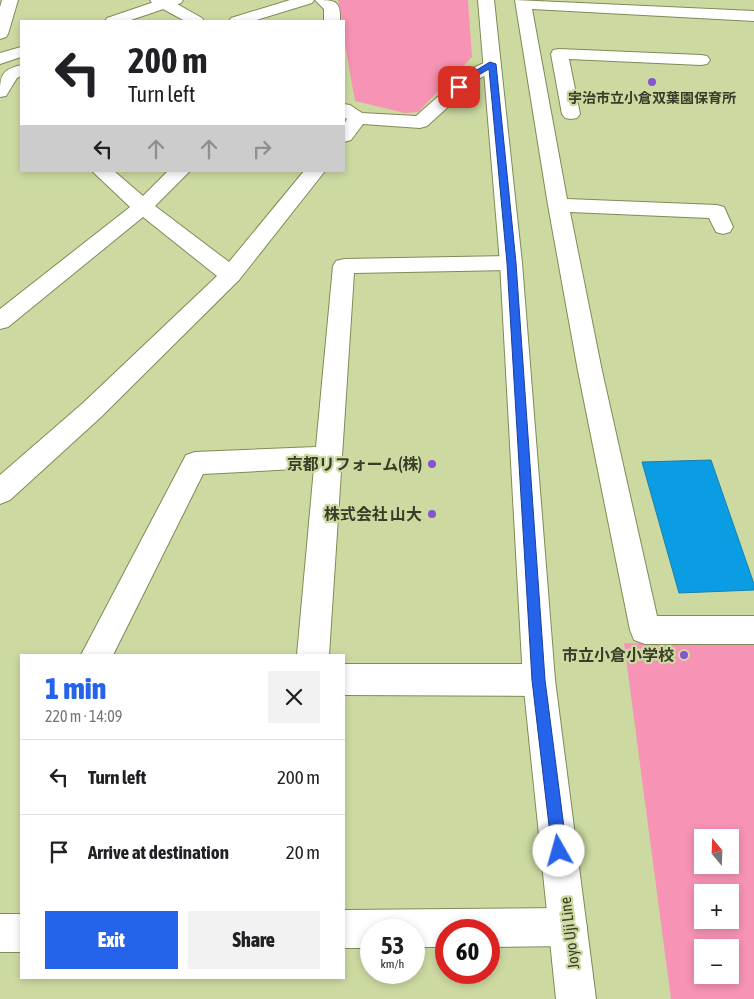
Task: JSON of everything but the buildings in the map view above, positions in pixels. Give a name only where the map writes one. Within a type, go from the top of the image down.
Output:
[{"type":"street","points":[[0,34],[10,0]]},
{"type":"street","points":[[240,20],[306,0]]},
{"type":"street","points":[[324,0],[332,7],[332,20]]},
{"type":"street","name":"Joyo Uji Line","points":[[486,0],[511,263],[538,680],[576,999]]},
{"type":"street","points":[[754,16],[623,4],[523,2],[552,172],[590,371],[645,630],[754,630]]},
{"type":"street","points":[[115,20],[169,4],[194,20]]},
{"type":"street","points":[[152,20],[169,4]]},
{"type":"street","points":[[0,59],[20,52]]},
{"type":"street","points":[[571,114],[559,54],[701,60]]},
{"type":"street","points":[[345,133],[351,114],[420,122],[473,75],[492,64]]},
{"type":"street","points":[[0,92],[10,75],[20,70]]},
{"type":"street","points":[[103,172],[143,207],[231,275]]},
{"type":"street","points":[[0,321],[143,207],[179,172]]},
{"type":"street","points":[[0,492],[92,410],[231,275],[314,172]]},
{"type":"street","points":[[558,205],[717,212],[723,227]]},
{"type":"street","points":[[312,654],[344,266],[511,263]]},
{"type":"street","points":[[97,654],[194,463],[328,458]]},
{"type":"street","points":[[345,680],[538,680]]},
{"type":"street","points":[[345,929],[568,927]]},
{"type":"street","points":[[0,933],[20,933]]},
{"type":"shaded area","points":[[338,0],[468,0],[472,57],[418,112],[405,113],[355,101],[345,45],[345,20],[342,20]]},
{"type":"shaded area","points":[[624,643],[754,645],[754,999],[671,999]]},
{"type":"water","points":[[711,460],[754,584],[754,590],[679,593],[642,462]]},
{"type":"place","name":"宇治市立小倉双葉園保育所","points":[[652,82]]},
{"type":"place","name":"京都リフォーム(株)","points":[[432,464]]},
{"type":"place","name":"株式会社 山大","points":[[432,514]]},
{"type":"place","name":"市立小倉小学校","points":[[684,655]]},
{"type":"route","points":[[459,87],[473,75],[492,64],[511,263],[538,680],[559,851]]}]
